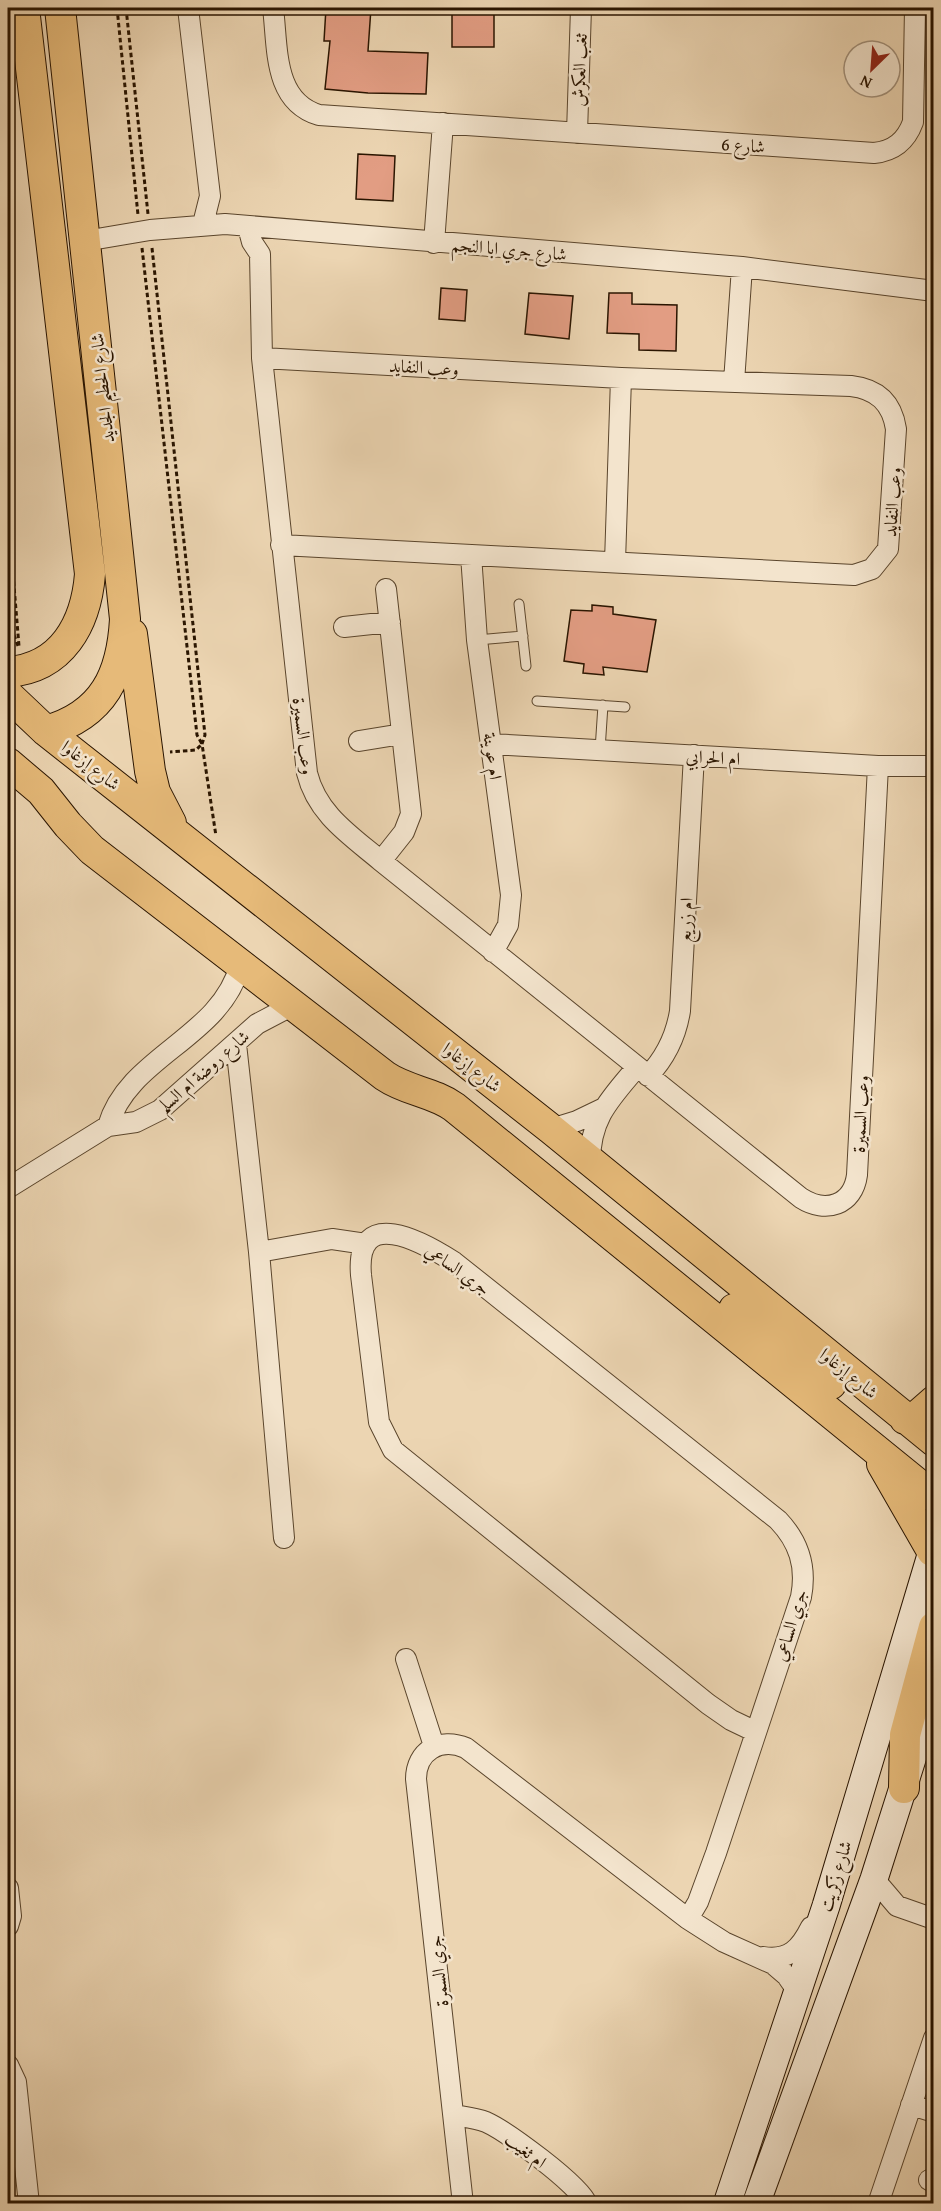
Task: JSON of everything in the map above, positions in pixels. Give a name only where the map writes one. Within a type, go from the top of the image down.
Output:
[{"type":"main road","name":"شارع الحطيم الجديد","points":[[13,661],[24,670],[35,666],[68,640],[80,623],[88,601],[90,574],[24,8]]},
{"type":"main road","name":"شارع الحطيم الجديد","points":[[46,730],[87,712],[112,681],[120,662],[124,641],[124,594],[60,8]]},
{"type":"main road","points":[[124,594],[136,653],[152,782],[166,816],[178,832]]},
{"type":"main road","name":"شارع إزغاوا","points":[[8,695],[46,730],[551,1129],[933,1441]]},
{"type":"main road","points":[[8,718],[46,730]]},
{"type":"main road","points":[[8,763],[41,791],[68,825],[93,849],[396,1084],[443,1099],[933,1497]]},
{"type":"main road","points":[[666,1279],[700,1290],[726,1303],[933,1464]]},
{"type":"main road","points":[[905,1419],[918,1415],[933,1401]]},
{"type":"main road","points":[[873,1448],[933,1548]]},
{"type":"main road","name":"شارع زكريت","points":[[727,2204],[826,1906],[933,1548]]},
{"type":"main road","points":[[904,1788],[902,1768],[905,1735],[933,1627]]},
{"type":"main road","name":"شارع زكريت","points":[[756,2204],[874,1879],[933,1690]]},
{"type":"street","points":[[188,8],[210,196],[203,224]]},
{"type":"street","name":"شارع 6","points":[[273,8],[281,77],[290,97],[298,105],[319,115],[885,152],[903,141],[913,122],[915,8]]},
{"type":"street","name":"ثغب العكرش","points":[[577,133],[581,8]]},
{"type":"street","points":[[434,243],[443,123]]},
{"type":"street","name":"شارع جري ابا النجم","points":[[86,241],[145,230],[203,224],[742,267],[933,291]]},
{"type":"street","name":"وعب السميرة","points":[[248,227],[252,242],[260,254]]},
{"type":"street","name":"وعب السميرة","points":[[273,229],[260,254],[262,358],[281,545],[310,784],[321,807],[381,861],[809,1204],[828,1207],[837,1205],[851,1193],[857,1175],[878,766]]},
{"type":"street","points":[[734,382],[742,267]]},
{"type":"street","name":"وعب النفايد","points":[[262,358],[621,378],[863,387],[883,398],[894,417],[896,429],[890,541],[884,556],[872,569],[854,575],[281,545]]},
{"type":"street","points":[[615,562],[621,378]]},
{"type":"street","name":"ام عوينة","points":[[471,555],[477,640],[512,906],[508,925],[494,952]]},
{"type":"street","points":[[381,861],[404,832],[411,814],[386,589]]},
{"type":"street","points":[[344,627],[390,622]]},
{"type":"street","points":[[360,741],[402,734]]},
{"type":"street","name":"ام الحرابي","points":[[492,744],[878,766],[933,766]]},
{"type":"street","name":"ام زريع","points":[[642,1071],[661,1060],[673,1040],[680,1011],[694,755]]},
{"type":"street","name":"شارع روضة ام السلم","points":[[108,1126],[112,1111],[126,1091],[225,1001],[240,965]]},
{"type":"street","name":"شارع روضة ام السلم","points":[[8,1188],[108,1126],[136,1122],[159,1110],[268,1016],[295,1004]]},
{"type":"street","points":[[236,1044],[259,1252],[284,1538]]},
{"type":"street","points":[[551,1129],[577,1121],[602,1109],[642,1071]]},
{"type":"street","points":[[590,1162],[593,1129],[602,1109]]},
{"type":"street","name":"جري الساعي","points":[[366,1244],[378,1235],[398,1233],[427,1245],[454,1262],[786,1529],[802,1561],[803,1585],[708,1878],[688,1919]]},
{"type":"street","points":[[259,1252],[332,1239],[366,1244],[360,1265],[377,1411],[382,1432],[393,1450],[708,1704],[731,1720],[756,1732]]},
{"type":"street","points":[[406,1659],[434,1746],[450,1743],[466,1748],[688,1919],[724,1942],[763,1958],[782,1970],[798,1992]]},
{"type":"street","name":"جري السمرة","points":[[434,1746],[422,1756],[416,1779],[464,2204]]},
{"type":"street","points":[[874,1879],[897,1906],[933,1919]]},
{"type":"street","points":[[8,1888],[11,1916],[8,1926]]},
{"type":"street","points":[[763,1958],[782,1958],[796,1951],[826,1906]]},
{"type":"street","points":[[861,1913],[897,1906]]},
{"type":"street","points":[[878,2204],[933,2038]]},
{"type":"street","points":[[8,2065],[16,2082],[16,2163],[29,2204]]},
{"type":"street","points":[[911,2105],[933,2112]]},
{"type":"street","name":"ام ثغيب","points":[[454,2115],[484,2122],[511,2137],[577,2189],[587,2204]]},
{"type":"lane","points":[[519,604],[526,666]]},
{"type":"lane","points":[[477,640],[523,636]]},
{"type":"lane","points":[[537,701],[625,707]]},
{"type":"lane","points":[[600,750],[603,705]]},
{"type":"path","points":[[117,8],[136,196]]},
{"type":"path","points":[[126,8],[146,194]]},
{"type":"path","points":[[145,230],[197,735],[202,744],[221,868]]},
{"type":"path","points":[[145,230],[206,735],[196,750],[168,752]]},
{"type":"path","points":[[8,514],[20,626],[13,661]]},
{"type":"path","points":[[8,598],[13,661]]},
{"type":"building","points":[[326,8],[371,8],[368,51],[428,53],[426,94],[368,93],[325,89],[330,41],[324,41]]},
{"type":"building","points":[[452,8],[494,8],[494,47],[452,47]]},
{"type":"building","points":[[358,154],[395,156],[393,201],[356,199]]},
{"type":"building","points":[[441,288],[467,290],[465,321],[439,319]]},
{"type":"building","points":[[529,293],[573,296],[569,339],[525,334]]},
{"type":"building","points":[[609,293],[632,293],[632,304],[677,305],[676,351],[639,350],[639,334],[607,333]]},
{"type":"building","points":[[592,605],[613,607],[613,614],[656,620],[647,672],[603,667],[604,675],[583,673],[584,664],[564,661],[571,610],[592,611]]}]
